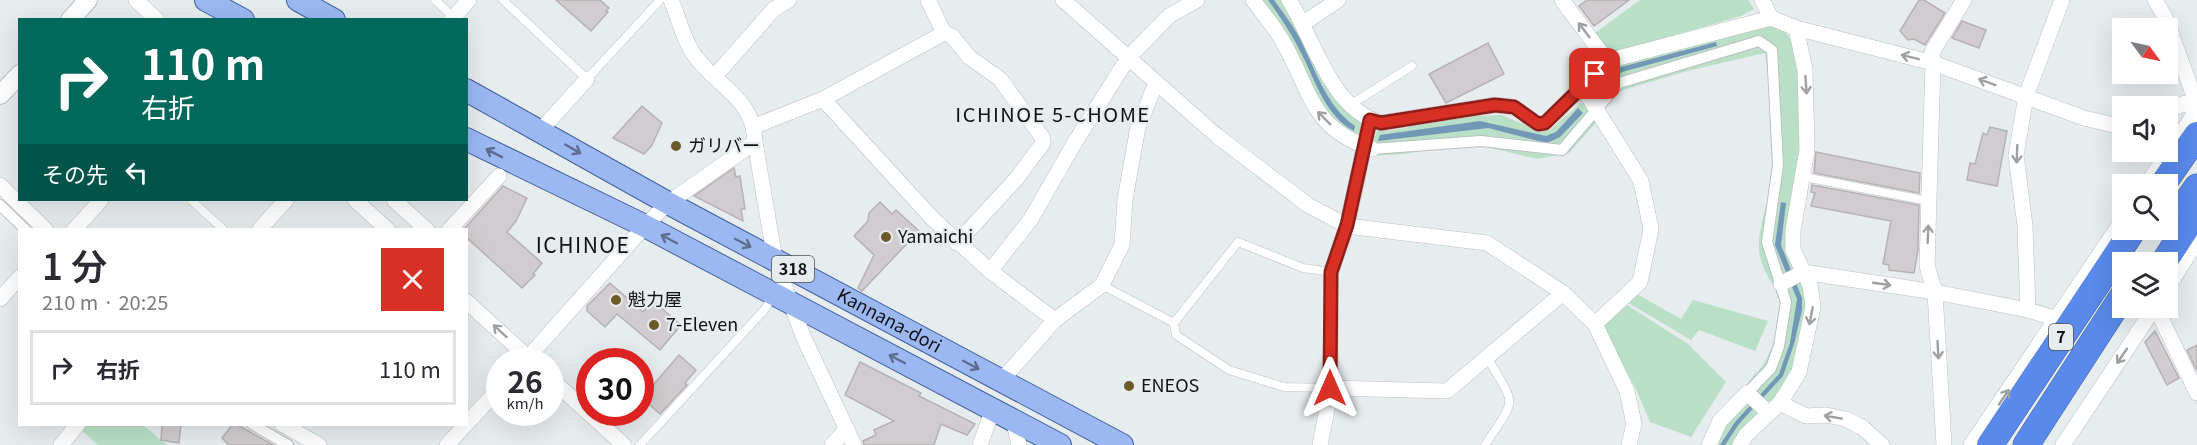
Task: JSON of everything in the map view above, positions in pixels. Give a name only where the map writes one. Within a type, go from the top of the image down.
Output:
[{"type":"highway","points":[[2170,174],[2197,135]]},
{"type":"highway","points":[[2178,187],[2197,156]]},
{"type":"highway","points":[[2178,214],[2197,187]]},
{"type":"highway","points":[[2171,252],[2197,212]]},
{"type":"highway","name":"7","points":[[1990,445],[2126,240]]},
{"type":"highway","points":[[2010,445],[2112,288]]},
{"type":"highway","points":[[2026,445],[2112,312]]},
{"type":"highway","points":[[2045,445],[2128,318]]},
{"type":"main road","points":[[206,0],[239,18]]},
{"type":"main road","points":[[298,0],[330,18]]},
{"type":"main road","name":"Kannana-dori","points":[[468,91],[668,203],[1122,445]]},
{"type":"main road","name":"Kannana-dori","points":[[468,140],[645,226],[1060,445]]},
{"type":"street","points":[[72,18],[88,0]]},
{"type":"street","points":[[136,0],[155,18]]},
{"type":"street","points":[[452,18],[469,0]]},
{"type":"street","points":[[670,0],[696,57],[748,112],[755,126],[781,298],[854,445]]},
{"type":"street","points":[[716,76],[774,9],[789,0]]},
{"type":"street","points":[[928,0],[944,33],[952,36],[969,57],[1000,79],[1042,137],[1043,143],[1017,178],[957,243]]},
{"type":"street","points":[[990,271],[1031,219],[1075,142],[1128,58],[1144,39],[1170,16],[1197,0]]},
{"type":"street","points":[[1253,0],[1283,41],[1318,114],[1351,142],[1368,138],[1480,141],[1562,150],[1607,61]]},
{"type":"street","points":[[1289,0],[1304,23],[1331,81],[1350,105],[1368,138]]},
{"type":"street","points":[[1304,23],[1338,0]]},
{"type":"street","points":[[1562,0],[1607,61]]},
{"type":"street","points":[[1763,0],[1771,18]]},
{"type":"street","points":[[1944,445],[1935,292],[1927,266],[1932,52],[1964,0]]},
{"type":"street","points":[[2028,310],[2025,226],[2016,155],[2026,96],[2062,0]]},
{"type":"street","points":[[2155,0],[2165,16],[2192,91],[2197,95]]},
{"type":"street","points":[[1071,2],[1128,58],[1217,136],[1308,205],[1347,225],[1487,243],[1563,293],[1595,324],[1627,391],[1634,424],[1629,445]]},
{"type":"street","points":[[1607,61],[1771,18],[1796,28],[1933,63],[2084,118],[2112,125]]},
{"type":"street","points":[[1709,445],[1720,422],[1749,395],[1767,374],[1779,346],[1792,279],[1793,230],[1807,150],[1806,98],[1800,40],[1796,28]]},
{"type":"street","points":[[755,126],[824,99],[944,33]]},
{"type":"street","points":[[1320,445],[1330,388],[1331,272],[1347,225],[1368,138],[1381,123],[1495,105],[1514,107],[1538,124],[1545,123],[1619,82],[1759,41],[1772,50],[1778,165],[1767,242],[1792,279],[1810,285],[1813,307],[1799,372],[1740,445]]},
{"type":"street","points":[[0,95],[18,76]]},
{"type":"street","points":[[540,131],[587,79]]},
{"type":"street","points":[[1001,381],[1055,320],[1102,285],[1122,244],[1125,199],[1138,127],[1156,83]]},
{"type":"street","points":[[1590,98],[1641,181],[1651,229],[1640,282],[1595,324]]},
{"type":"street","points":[[824,99],[957,243],[1055,320]]},
{"type":"street","points":[[2154,174],[2197,110],[2185,103],[2178,106]]},
{"type":"street","points":[[538,348],[645,226],[668,203],[756,142]]},
{"type":"street","points":[[451,228],[499,176]]},
{"type":"street","points":[[0,185],[44,228]]},
{"type":"street","points":[[76,228],[100,201]]},
{"type":"street","points":[[261,228],[285,201]]},
{"type":"street","points":[[356,201],[386,228]]},
{"type":"street","points":[[395,201],[425,228]]},
{"type":"street","points":[[0,205],[24,228]]},
{"type":"street","points":[[1971,445],[2112,236]]},
{"type":"street","points":[[2178,271],[2197,241]]},
{"type":"street","points":[[0,299],[18,279]]},
{"type":"street","points":[[1792,279],[1935,292],[2028,310],[2057,319]]},
{"type":"street","points":[[1330,388],[1447,391],[1563,293]]},
{"type":"street","points":[[468,303],[515,348]]},
{"type":"street","points":[[2063,445],[2148,318]]},
{"type":"street","points":[[2160,318],[2197,393]]},
{"type":"street","points":[[564,391],[624,445]]},
{"type":"street","points":[[1749,395],[1771,408],[1806,416],[1826,415],[1846,419],[1863,428],[1882,445]]},
{"type":"street","points":[[468,422],[486,403]]},
{"type":"street","points":[[980,445],[1003,414],[1019,445]]},
{"type":"street","points":[[61,445],[76,426]]},
{"type":"street","points":[[255,426],[288,445]]},
{"type":"street","points":[[285,426],[312,444]]},
{"type":"street","points":[[447,445],[464,426]]},
{"type":"street","points":[[832,445],[847,429]]},
{"type":"lane","points":[[435,0],[452,18]]},
{"type":"lane","points":[[504,0],[587,79],[660,0]]},
{"type":"lane","points":[[1350,105],[1412,66]]},
{"type":"lane","points":[[1804,177],[1929,201]]},
{"type":"lane","points":[[192,201],[222,228]]},
{"type":"lane","points":[[1330,388],[1284,387],[1229,370],[1176,335],[1174,323],[1238,242],[1303,268],[1331,272]]},
{"type":"lane","points":[[1102,285],[1174,323]]},
{"type":"lane","points":[[640,445],[765,309],[781,298]]},
{"type":"lane","points":[[1485,445],[1510,407],[1511,395],[1487,357]]},
{"type":"green space","points":[[1248,0],[1284,0],[1340,104],[1363,125],[1358,153],[1317,115],[1283,46]]},
{"type":"green space","points":[[1640,0],[1748,0],[1754,9],[1741,16],[1616,52],[1605,48],[1595,33]]},
{"type":"green space","points":[[1766,26],[1776,27],[1787,34],[1797,53],[1801,149],[1792,208],[1806,304],[1793,370],[1779,393],[1740,431],[1732,445],[1703,445],[1760,370],[1770,351],[1780,317],[1779,300],[1761,262],[1759,249],[1760,230],[1772,182],[1774,157],[1772,113],[1765,53],[1687,71],[1620,91],[1603,107],[1592,89],[1612,66]]},
{"type":"green space","points":[[1581,103],[1601,117],[1569,153],[1537,159],[1470,143],[1404,154],[1369,156],[1377,131],[1395,130],[1461,117],[1502,115],[1539,131],[1549,131]]},
{"type":"green space","points":[[1635,293],[1681,319],[1693,300],[1768,321],[1755,351],[1699,330],[1691,340],[1627,302]]},
{"type":"green space","points":[[1627,305],[1688,344],[1726,382],[1691,437],[1650,422],[1636,389],[1602,326]]},
{"type":"green space","points":[[81,426],[144,426],[167,445],[98,445],[79,428]]},
{"type":"water","points":[[1268,0],[1274,0],[1298,35],[1328,96],[1345,118],[1355,126],[1354,131],[1343,124],[1327,105],[1295,41]]},
{"type":"water","points":[[1716,42],[1717,46],[1622,72],[1604,84],[1621,67]]},
{"type":"water","points":[[1578,108],[1583,113],[1560,137],[1547,143],[1488,128],[1378,141],[1380,135],[1480,121],[1546,136],[1556,132]]},
{"type":"water","points":[[1781,202],[1786,203],[1781,245],[1802,298],[1802,310],[1794,344],[1783,376],[1739,424],[1725,445],[1720,445],[1735,422],[1779,374],[1790,343],[1797,299],[1775,245]]},
{"type":"building","points":[[556,0],[600,0],[609,8],[591,31]]},
{"type":"building","points":[[1587,0],[1629,0],[1594,26],[1579,6]]},
{"type":"building","points":[[1919,0],[1924,0],[1945,13],[1925,45],[1914,39],[1908,40],[1900,31]]},
{"type":"building","points":[[1962,21],[1986,30],[1979,48],[1952,38]]},
{"type":"building","points":[[1488,43],[1504,74],[1446,103],[1429,74]]},
{"type":"building","points":[[642,106],[662,123],[652,145],[644,154],[613,138]]},
{"type":"building","points":[[1990,127],[2007,131],[1997,186],[1967,180],[1970,163],[1975,164],[1983,133],[1987,135]]},
{"type":"building","points":[[1816,152],[1920,173],[1919,193],[1814,173]]},
{"type":"building","points":[[734,168],[736,177],[740,176],[745,209],[741,209],[743,221],[694,196]]},
{"type":"building","points":[[1812,185],[1919,205],[1918,250],[1914,273],[1889,270],[1889,265],[1883,264],[1891,221],[1811,206],[1815,193],[1811,192]]},
{"type":"building","points":[[503,186],[527,198],[516,221],[507,232],[542,263],[533,274],[535,275],[522,288],[468,239],[468,228],[465,228]]},
{"type":"building","points":[[880,202],[892,214],[896,210],[919,231],[862,291],[858,288],[874,255],[854,236],[868,221],[869,213]]},
{"type":"building","points":[[610,283],[643,312],[653,301],[681,325],[660,350],[617,314],[605,327],[587,311],[587,306]]},
{"type":"building","points":[[2155,331],[2179,378],[2167,385],[2145,342]]},
{"type":"building","points":[[2197,345],[2197,368],[2196,369],[2187,350]]},
{"type":"building","points":[[679,355],[696,370],[685,383],[687,385],[660,414],[654,409],[654,384]]},
{"type":"building","points":[[860,362],[921,393],[919,396],[975,424],[967,435],[941,424],[934,445],[864,445],[863,441],[876,435],[874,430],[894,421],[845,395]]},
{"type":"building","points":[[162,426],[181,426],[179,443],[161,440]]},
{"type":"building","points":[[231,426],[240,426],[273,445],[229,445],[222,438]]},
{"type":"place","name":"ガリバー","points":[[676,146]]},
{"type":"place","name":"Yamaichi","points":[[886,237]]},
{"type":"place","name":"魁力屋","points":[[616,300]]},
{"type":"place","name":"7-Eleven","points":[[654,325]]},
{"type":"place","name":"ENEOS","points":[[1129,386]]},
{"type":"district","name":"ICHINOE 5-CHOME","points":[[1053,115]]},
{"type":"district","name":"ICHINOE","points":[[583,246]]},
{"type":"route","points":[[1330,388],[1331,272],[1347,225],[1370,120],[1381,123],[1495,105],[1514,107],[1538,124],[1545,123],[1595,74]]}]
